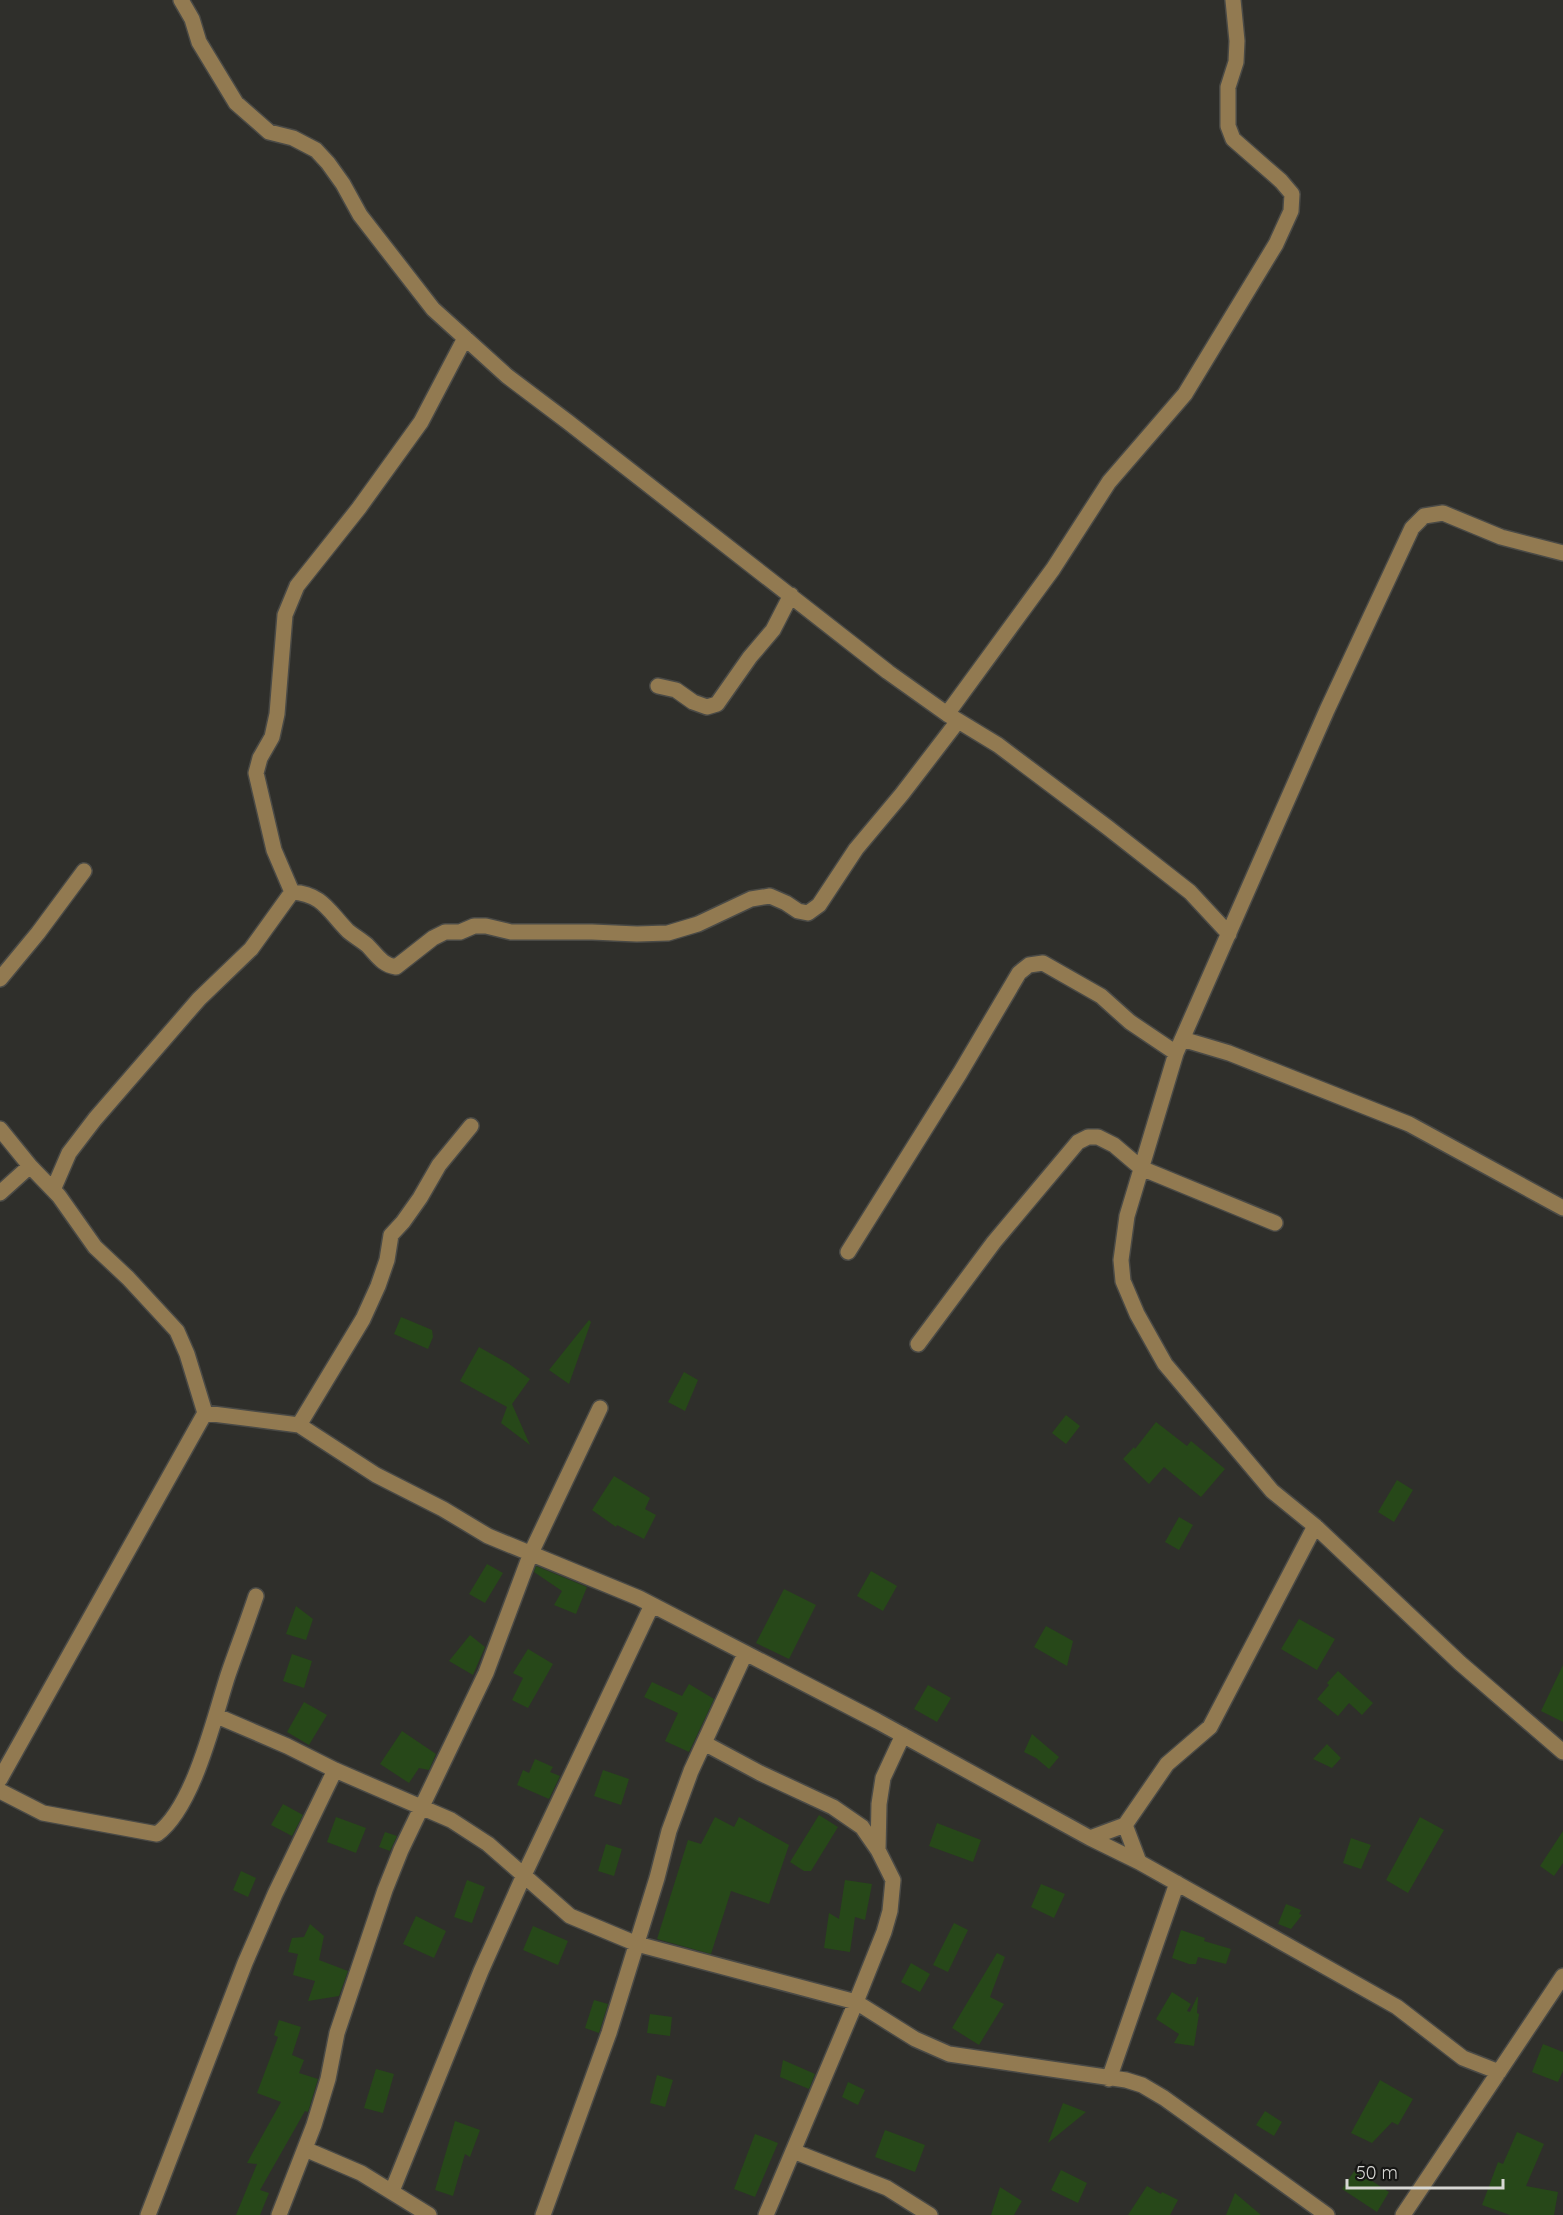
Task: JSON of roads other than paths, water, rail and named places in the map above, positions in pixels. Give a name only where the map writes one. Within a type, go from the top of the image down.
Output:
[{"type":"street","points":[[181,0],[192,19],[199,42],[236,103],[269,132],[293,138],[316,150],[343,184],[360,215],[433,309],[507,376],[888,672],[952,718],[998,745],[1107,827],[1190,892],[1229,934]]},
{"type":"street","points":[[292,892],[304,893],[320,901],[386,965],[396,967],[433,938],[445,932],[460,932],[474,926],[486,926],[511,932],[668,933],[698,924],[751,899],[770,896],[798,911],[808,913],[819,905],[856,849],[903,794],[1109,482],[1185,394],[1276,244],[1291,211],[1292,194],[1281,181],[1233,139],[1228,126],[1228,87],[1236,62],[1237,41],[1233,0]]},
{"type":"street","points":[[292,892],[274,850],[256,773],[260,758],[272,737],[277,714],[285,615],[297,586],[359,508],[422,422],[465,338]]},
{"type":"street","points":[[1563,553],[1501,537],[1443,513],[1424,516],[1412,528],[1327,710],[1176,1053],[1127,1216],[1121,1260],[1123,1281],[1137,1314],[1165,1364],[1272,1491],[1315,1526],[1461,1663],[1563,1752]]},
{"type":"street","points":[[658,686],[676,690],[693,702],[707,707],[717,704],[750,657],[773,630],[791,595]]},
{"type":"street","points":[[0,979],[84,871]]},
{"type":"street","points":[[53,1190],[69,1153],[95,1119],[199,999],[251,949],[292,892]]},
{"type":"street","points":[[848,1252],[960,1073],[1019,973],[1029,965],[1043,963],[1080,983],[1101,996],[1130,1022],[1176,1053]]},
{"type":"street","points":[[1182,1039],[1229,1053],[1408,1124],[1563,1208]]},
{"type":"street","points":[[299,1425],[363,1319],[387,1260],[391,1235],[404,1222],[439,1165],[471,1126]]},
{"type":"street","points":[[0,1129],[53,1190],[95,1247],[128,1278],[177,1331],[187,1354],[205,1413],[0,1779]]},
{"type":"street","points":[[918,1344],[994,1242],[1078,1142],[1088,1137],[1098,1137],[1114,1145],[1141,1168],[1275,1223]]},
{"type":"street","points":[[0,1193],[30,1166]]},
{"type":"street","points":[[279,2215],[305,2149],[328,2079],[337,2033],[385,1890],[401,1850],[486,1673],[531,1553],[600,1408]]},
{"type":"street","points":[[205,1413],[299,1425],[376,1475],[443,1509],[488,1536],[652,1605],[903,1736],[1089,1838],[1139,1862],[1397,2007],[1463,2058],[1499,2072]]},
{"type":"street","points":[[1089,1838],[1125,1825],[1167,1764],[1210,1727],[1315,1526]]},
{"type":"street","points":[[0,1791],[42,1813],[157,1834],[173,1816],[188,1791],[217,1716],[233,1660],[256,1596]]},
{"type":"street","points":[[392,2191],[481,1971],[652,1605]]},
{"type":"street","points":[[543,2215],[609,2033],[669,1831],[691,1771],[745,1654]]},
{"type":"street","points":[[217,1716],[451,1820],[488,1844],[570,1916],[637,1944],[856,2002],[915,2039],[949,2054],[1126,2080],[1142,2085],[1164,2098],[1327,2215]]},
{"type":"street","points":[[878,1850],[882,1778],[903,1736]]},
{"type":"street","points":[[704,1743],[760,1773],[833,1807],[862,1827],[878,1850],[893,1880],[890,1911],[856,2002],[766,2215]]},
{"type":"street","points":[[148,2215],[245,1963],[275,1894],[335,1770]]},
{"type":"street","points":[[1125,1825],[1139,1862]]},
{"type":"street","points":[[1109,2079],[1177,1883]]},
{"type":"street","points":[[1402,2215],[1563,1976]]},
{"type":"street","points":[[305,2149],[361,2173],[429,2215]]},
{"type":"street","points":[[793,2151],[887,2188],[930,2215]]}]
